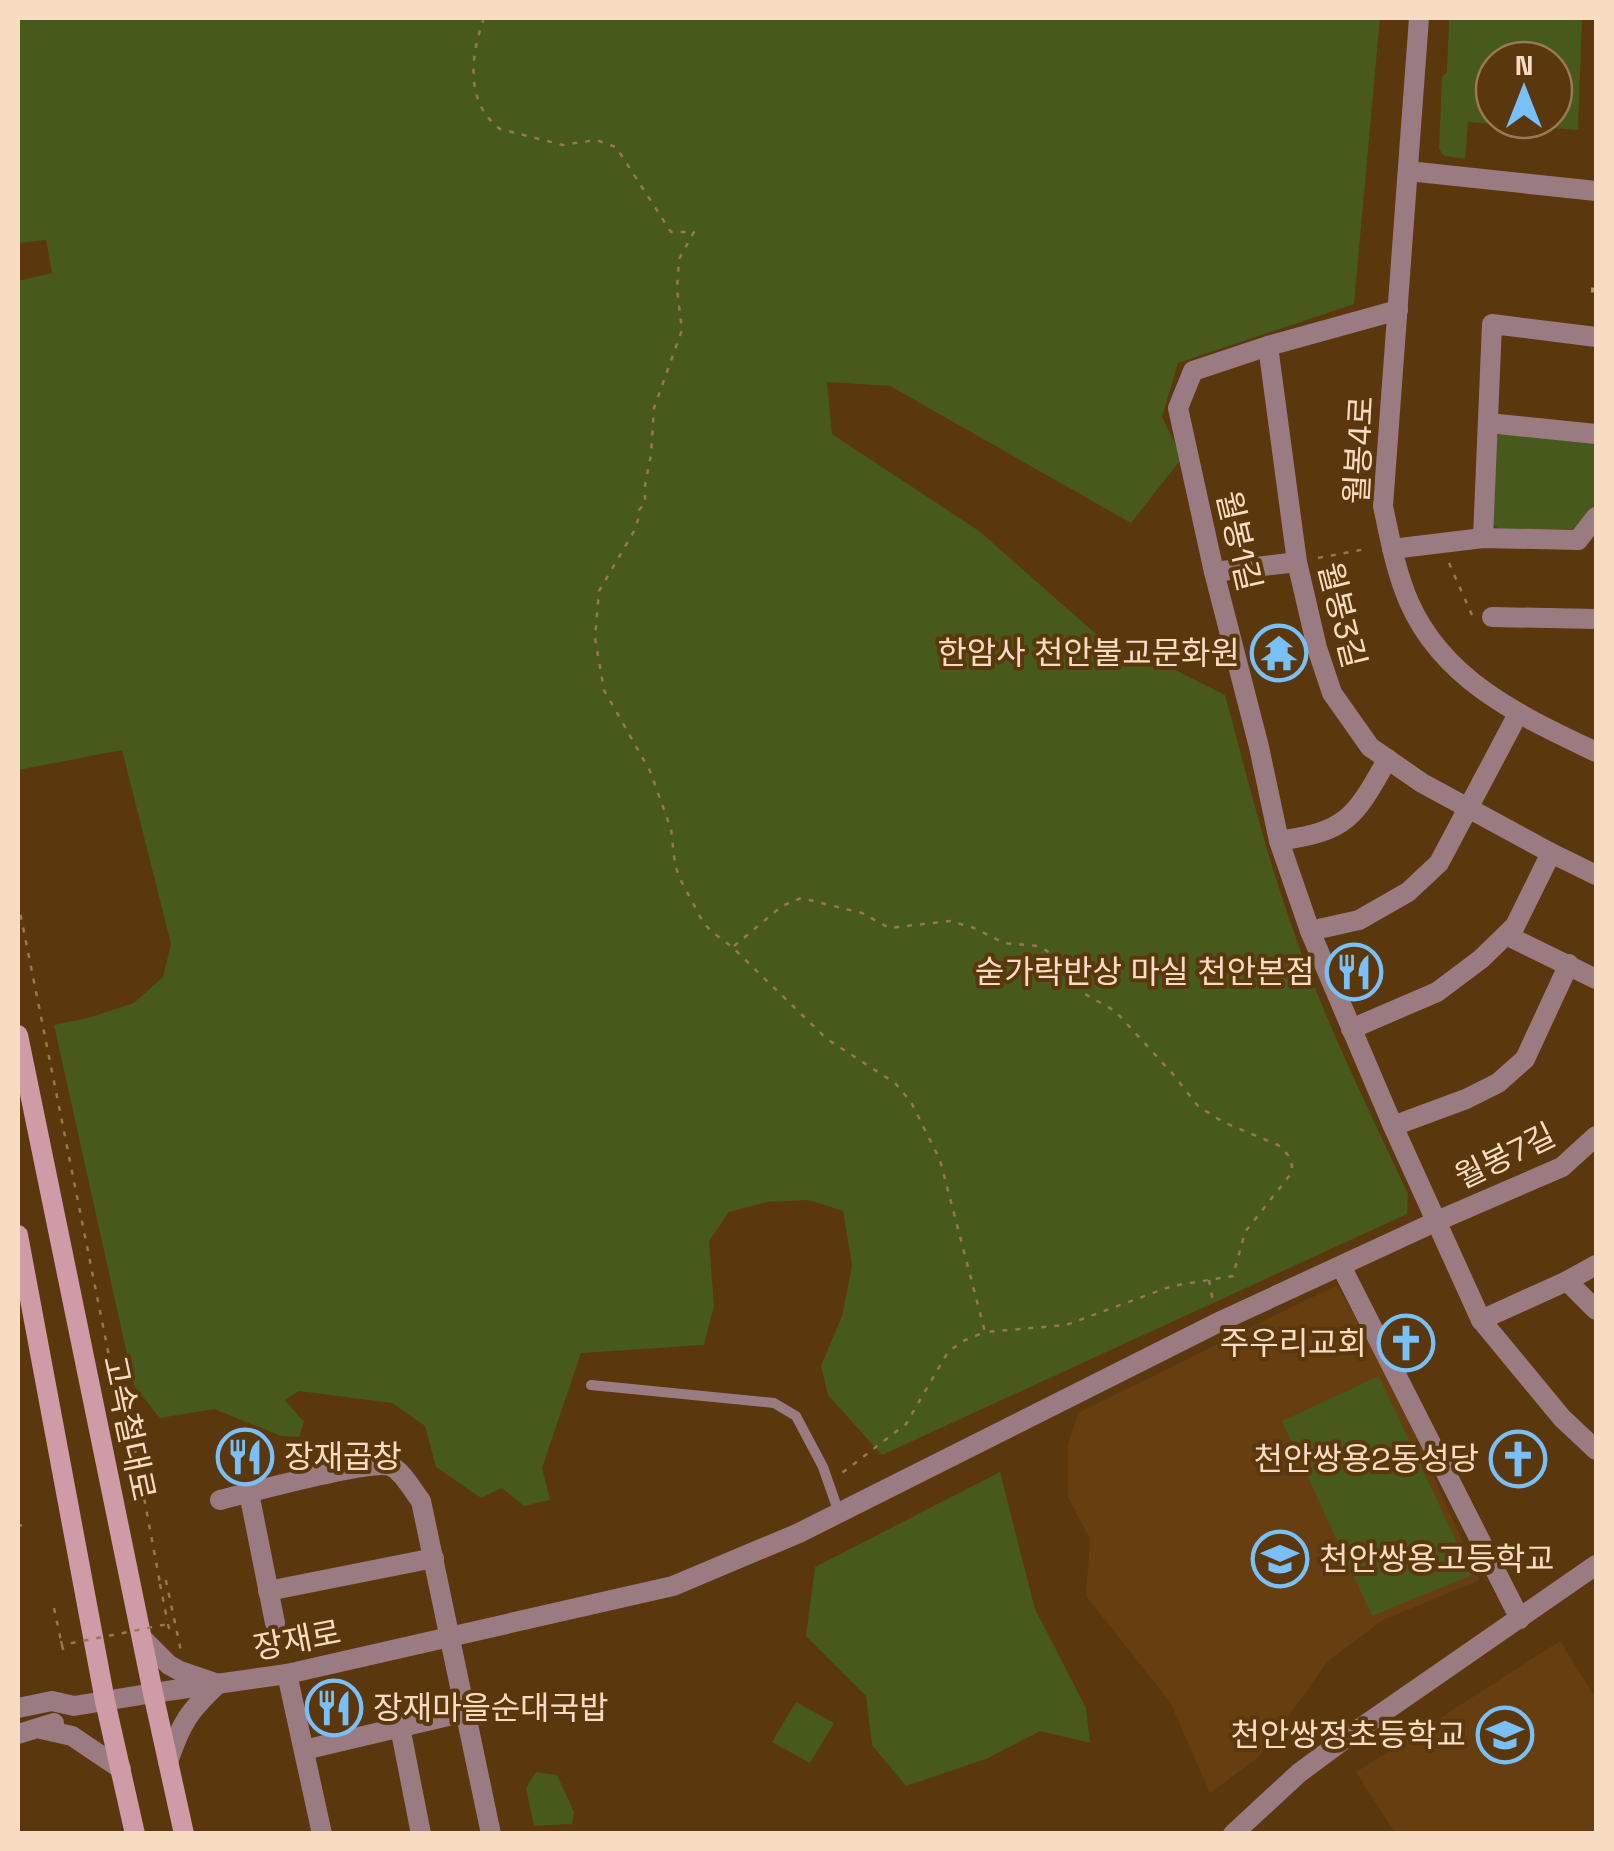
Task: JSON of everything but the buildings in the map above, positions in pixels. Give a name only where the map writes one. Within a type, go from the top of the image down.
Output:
[{"type":"main road","name":"고속철대로","points":[[18,1034],[184,1834]]},
{"type":"main road","points":[[18,1235],[105,1701],[136,1834]]},
{"type":"street","name":"월봉4로","points":[[1418,18],[1384,506],[1392,549],[1410,606],[1436,646],[1467,679],[1518,714],[1596,752]]},
{"type":"street","points":[[1408,171],[1596,191]]},
{"type":"street","name":"월봉1길","points":[[1398,310],[1193,371],[1178,408],[1214,572],[1260,747],[1279,842],[1310,932],[1481,1320],[1562,1418],[1596,1450]]},
{"type":"street","points":[[1483,538],[1492,324],[1596,337]]},
{"type":"street","name":"월봉3길","points":[[1268,346],[1297,562],[1332,693],[1370,747],[1422,783],[1596,874]]},
{"type":"street","points":[[1488,423],[1596,434]]},
{"type":"street","points":[[1392,549],[1483,538],[1578,540],[1596,517]]},
{"type":"street","points":[[1214,572],[1297,562]]},
{"type":"street","points":[[1492,618],[1596,618]]},
{"type":"street","points":[[1310,932],[1359,920],[1408,892],[1439,863],[1518,714]]},
{"type":"street","points":[[1279,842],[1320,833],[1347,818],[1388,759]]},
{"type":"street","points":[[1351,1029],[1436,992],[1480,960],[1515,926],[1551,853]]},
{"type":"street","points":[[1506,935],[1596,979]]},
{"type":"street","points":[[1393,1126],[1498,1083],[1524,1059],[1569,964]]},
{"type":"street","name":"월봉7길","points":[[839,1514],[1221,1321],[1562,1168],[1595,1140]]},
{"type":"street","points":[[1481,1320],[1596,1265]]},
{"type":"street","points":[[1341,1266],[1520,1619]]},
{"type":"street","points":[[1567,1281],[1596,1310]]},
{"type":"street","points":[[220,1500],[354,1469],[388,1465],[397,1470],[421,1501],[491,1834]]},
{"type":"street","name":"장재로","points":[[249,1493],[275,1622]]},
{"type":"street","name":"장재로","points":[[18,1708],[52,1700],[74,1706],[287,1674],[672,1586],[839,1514]]},
{"type":"street","name":"장재로","points":[[268,1591],[434,1558]]},
{"type":"street","points":[[1232,1834],[1299,1772],[1596,1566]]},
{"type":"street","points":[[142,1638],[180,1672],[218,1684]]},
{"type":"street","points":[[287,1674],[322,1834]]},
{"type":"street","points":[[168,1762],[183,1722],[218,1684]]},
{"type":"street","points":[[18,1734],[56,1723],[74,1706]]},
{"type":"street","points":[[304,1750],[466,1712]]},
{"type":"street","points":[[400,1728],[421,1834]]},
{"type":"street","points":[[41,1729],[72,1736],[121,1769]]},
{"type":"lane","points":[[592,1385],[774,1403],[796,1416],[823,1467],[839,1514]]},
{"type":"path","points":[[484,18],[474,49],[474,82],[482,108],[492,123],[500,129],[563,146],[596,140],[616,147],[670,232],[694,232],[679,259],[677,289],[682,330],[654,408],[645,503],[638,510],[633,533],[599,590],[595,638],[604,690],[650,771],[670,830],[679,877],[703,922],[827,1039],[895,1083],[911,1102],[940,1160],[984,1332]]},
{"type":"path","points":[[1442,543],[1472,616],[1492,618]]},
{"type":"path","points":[[1297,562],[1366,549]]},
{"type":"path","points":[[732,948],[782,906],[800,898],[862,913],[889,928],[950,921],[1004,944],[1038,946],[1076,967],[1085,994],[1115,1011],[1198,1106],[1223,1122],[1278,1145],[1290,1157],[1290,1175],[1246,1232],[1233,1276],[1172,1286],[1066,1325],[984,1332],[964,1342],[948,1352],[906,1424],[853,1467],[828,1480]]},
{"type":"path","points":[[18,902],[111,1366],[126,1396],[171,1636]]},
{"type":"path","points":[[1208,1279],[1221,1321]]},
{"type":"path","points":[[160,1582],[166,1581],[182,1652]]},
{"type":"path","points":[[54,1608],[65,1656]]},
{"type":"path","points":[[62,1645],[168,1624]]},
{"type":"shaded area","name":"천안쌍용고등학교","points":[[1337,1285],[1395,1389],[1480,1580],[1383,1620],[1328,1661],[1260,1756],[1210,1793],[1170,1702],[1086,1596],[1090,1539],[1068,1497],[1068,1444],[1078,1413]]},
{"type":"shaded area","name":"천안쌍정초등학교","points":[[1560,1641],[1596,1699],[1596,1833],[1395,1833],[1356,1772]]},
{"type":"green space","points":[[18,18],[1380,18],[1354,304],[1178,363],[1162,417],[1182,458],[1131,523],[890,386],[827,382],[832,434],[979,531],[1129,663],[1175,670],[1225,695],[1288,915],[1329,1021],[1408,1194],[1407,1214],[882,1455],[828,1395],[821,1366],[842,1316],[852,1265],[843,1211],[808,1200],[767,1202],[729,1212],[709,1241],[714,1306],[704,1345],[581,1353],[542,1468],[550,1500],[524,1506],[502,1488],[481,1498],[436,1467],[425,1426],[392,1403],[299,1391],[285,1400],[304,1422],[299,1437],[281,1436],[214,1409],[160,1418],[134,1386],[54,1025],[134,1003],[163,977],[171,944],[122,750],[18,770],[18,281],[52,273],[46,240],[18,243]]},
{"type":"green space","points":[[1449,18],[1582,18],[1578,130],[1574,130],[1574,40],[1474,40],[1474,122],[1468,122],[1465,159],[1444,156],[1439,149],[1442,77],[1447,72]]},
{"type":"green space","points":[[1502,432],[1596,441],[1596,505],[1573,529],[1499,529],[1490,522],[1496,438]]},
{"type":"green space","points":[[1379,1376],[1472,1575],[1372,1616],[1282,1421]]},
{"type":"green space","points":[[1000,1472],[1035,1609],[1086,1708],[1090,1743],[1040,1731],[986,1759],[906,1786],[872,1745],[866,1696],[806,1636],[815,1567]]},
{"type":"green space","points":[[796,1702],[834,1723],[810,1763],[772,1742]]},
{"type":"green space","points":[[536,1772],[557,1775],[574,1812],[572,1824],[534,1826],[526,1788]]},
{"type":"railway","points":[[1591,290],[1596,290]]},
{"type":"place","name":"한암사 천안불교문화원","points":[[1279,653]]},
{"type":"place","name":"숟가락반상 마실 천안본점","points":[[1354,972]]},
{"type":"place","name":"주우리교회","points":[[1406,1343]]},
{"type":"place","name":"장재곱창","points":[[245,1457]]},
{"type":"place","name":"천안쌍용2동성당","points":[[1518,1459]]},
{"type":"place","name":"천안쌍용고등학교","points":[[1280,1559]]},
{"type":"place","name":"장재마을순대국밥","points":[[334,1708]]},
{"type":"place","name":"천안쌍정초등학교","points":[[1505,1735]]}]
